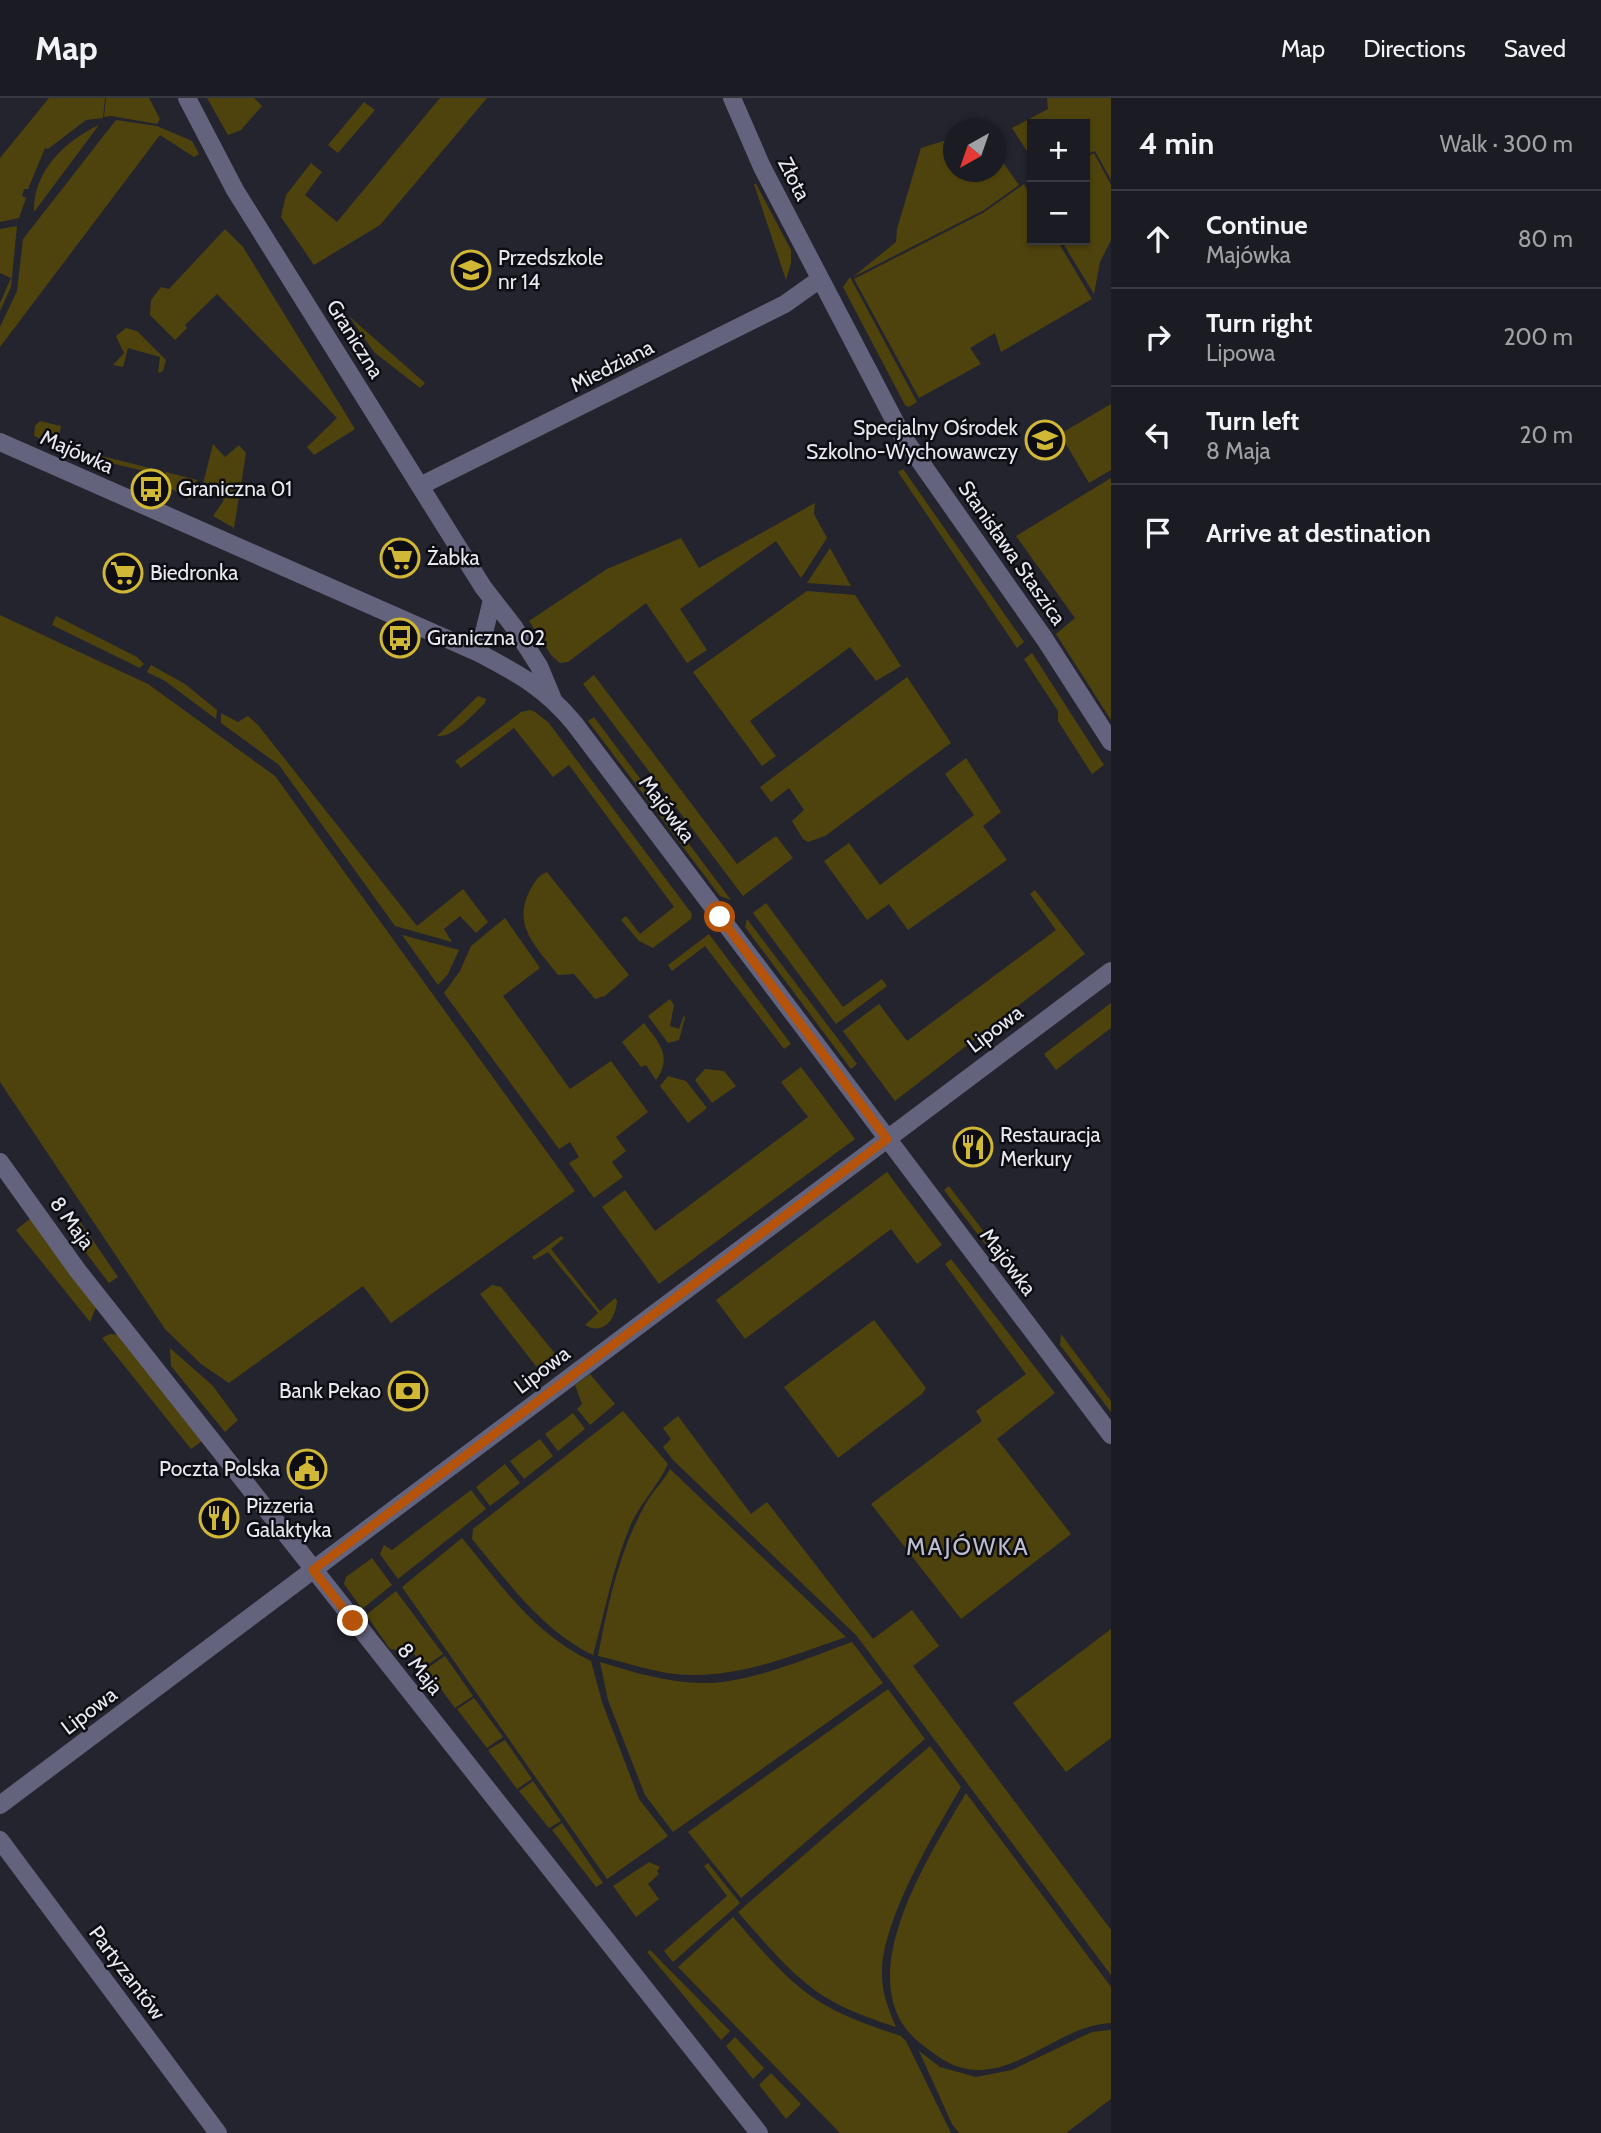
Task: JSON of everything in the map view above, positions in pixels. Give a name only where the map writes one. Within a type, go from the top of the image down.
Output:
[{"type":"street","name":"Graniczna","points":[[187,98],[236,190],[492,600],[514,627],[539,666],[552,697]]},
{"type":"street","name":"Złota","points":[[732,98],[762,167],[820,279]]},
{"type":"street","name":"Miedziana","points":[[420,486],[785,303],[820,279]]},
{"type":"street","name":"Stanisława Staszica","points":[[820,279],[903,438],[1044,638],[1111,741]]},
{"type":"street","name":"Majówka","points":[[0,442],[480,653],[520,674],[552,697],[1111,1435]]},
{"type":"street","points":[[480,653],[492,600]]},
{"type":"street","name":"Lipowa","points":[[0,1805],[1111,971]]},
{"type":"street","name":"8 Maja","points":[[0,1162],[78,1271],[759,2133]]},
{"type":"street","name":"Partyzantów","points":[[0,1840],[218,2133]]},
{"type":"shaded area","points":[[49,98],[105,98],[103,118],[86,120],[48,149],[45,148],[28,189],[24,189],[22,196],[26,198],[19,218],[0,222],[0,158]]},
{"type":"shaded area","points":[[106,98],[149,98],[160,119],[157,124],[104,117]]},
{"type":"shaded area","points":[[207,98],[254,98],[262,106],[241,130],[228,135]]},
{"type":"shaded area","points":[[440,98],[487,98],[380,225],[314,265],[281,217],[286,195],[311,163],[322,172],[305,195],[337,222]]},
{"type":"shaded area","points":[[1047,98],[1111,98],[1111,180],[1095,151],[1090,153],[1090,119],[1029,119],[1048,109]]},
{"type":"shaded area","points":[[364,102],[375,110],[338,153],[328,145]]},
{"type":"shaded area","points":[[116,120],[157,126],[192,141],[199,154],[194,157],[160,135],[0,347],[0,327],[17,291],[23,239]]},
{"type":"shaded area","points":[[1027,120],[1027,151],[1012,128]]},
{"type":"shaded area","points":[[99,125],[34,212],[39,183],[53,159],[74,140]]},
{"type":"shaded area","points":[[943,141],[943,182],[1006,182],[1006,167],[1019,185],[984,210],[853,277],[896,242],[897,229],[921,148]]},
{"type":"shaded area","points":[[1094,153],[1111,185],[1111,240],[1100,262],[1094,294],[1064,245],[1090,245],[1090,155]]},
{"type":"shaded area","points":[[754,184],[791,250],[791,263],[786,280]]},
{"type":"shaded area","points":[[1024,184],[1027,189],[1027,245],[1060,245],[1092,299],[1001,352],[995,333],[970,348],[981,364],[919,398],[854,279],[983,213]]},
{"type":"shaded area","points":[[17,226],[11,287],[0,311],[0,303],[11,278],[0,273],[0,229]]},
{"type":"shaded area","points":[[225,229],[243,247],[355,429],[314,455],[307,447],[337,418],[217,294],[185,325],[187,328],[175,340],[150,315],[151,300],[161,287],[169,289]]},
{"type":"shaded area","points":[[850,277],[917,402],[909,407],[905,405],[843,287]]},
{"type":"shaded area","points":[[349,316],[425,383],[420,388],[374,352]]},
{"type":"shaded area","points":[[126,328],[137,331],[166,360],[163,371],[158,373],[160,357],[128,348],[123,367],[113,365],[124,353],[116,336]]},
{"type":"shaded area","points":[[1111,404],[1111,470],[1089,483],[1060,434]]},
{"type":"shaded area","points":[[40,421],[61,426],[57,445],[162,471],[161,475],[85,457],[34,436],[35,426]]},
{"type":"shaded area","points":[[213,444],[225,457],[239,445],[246,453],[234,528],[213,516],[224,500],[208,489],[200,496]]},
{"type":"shaded area","points":[[903,469],[1024,642],[1017,648],[898,472]]},
{"type":"shaded area","points":[[166,472],[197,480],[190,500],[162,483]]},
{"type":"shaded area","points":[[1111,478],[1111,720],[1056,634],[1075,618],[1016,536]]},
{"type":"shaded area","points":[[815,503],[814,514],[827,538],[801,578],[776,541],[680,609],[707,650],[687,663],[646,603],[568,662],[560,663],[551,655],[529,621],[607,569],[681,538],[699,568]]},
{"type":"shaded area","points":[[830,548],[851,586],[807,583]]},
{"type":"shaded area","points":[[807,591],[855,595],[901,666],[876,681],[850,647],[750,721],[776,756],[762,766],[693,672]]},
{"type":"shaded area","points":[[0,615],[148,684],[275,776],[575,1191],[391,1323],[363,1286],[229,1383],[201,1364],[165,1329],[0,1082]]},
{"type":"shaded area","points":[[56,616],[137,657],[144,664],[140,668],[52,625]]},
{"type":"shaded area","points":[[1032,653],[1104,765],[1092,774],[1058,721],[1058,711],[1024,659]]},
{"type":"shaded area","points":[[151,665],[185,684],[217,710],[216,719],[165,681],[147,672]]},
{"type":"shaded area","points":[[594,675],[737,864],[776,836],[793,858],[743,896],[583,684]]},
{"type":"shaded area","points":[[907,677],[951,743],[825,836],[808,842],[803,839],[792,821],[804,810],[789,788],[771,802],[760,787]]},
{"type":"shaded area","points":[[478,696],[486,699],[485,703],[469,719],[450,733],[437,736]]},
{"type":"shaded area","points":[[530,710],[548,722],[692,914],[691,919],[653,948],[639,941],[621,920],[626,916],[640,934],[674,907],[569,765],[553,777],[514,728],[461,768],[455,761],[521,712]]},
{"type":"shaded area","points":[[221,713],[238,722],[248,716],[258,725],[417,926],[463,889],[488,922],[476,933],[460,916],[444,929],[452,942],[395,926],[279,765],[221,723]]},
{"type":"shaded area","points":[[594,717],[731,900],[720,896],[588,721]]},
{"type":"shaded area","points":[[966,758],[1001,812],[983,826],[1007,860],[908,930],[889,904],[867,920],[824,861],[849,843],[880,885],[974,815],[945,774]]},
{"type":"shaded area","points":[[547,872],[629,975],[605,996],[595,999],[574,974],[558,975],[525,927],[525,905],[529,892],[534,883]]},
{"type":"shaded area","points":[[1035,890],[1085,954],[895,1101],[843,1031],[879,1004],[907,1041],[1056,930],[1030,894]]},
{"type":"shaded area","points":[[766,903],[843,1007],[882,979],[887,986],[836,1024],[753,913]]},
{"type":"shaded area","points":[[505,918],[540,968],[503,996],[570,1089],[611,1061],[648,1112],[616,1137],[626,1151],[612,1162],[623,1177],[594,1198],[569,1163],[579,1157],[570,1142],[559,1149],[444,993],[460,971],[471,946]]},
{"type":"shaded area","points":[[747,919],[857,1064],[851,1069],[745,927]]},
{"type":"shaded area","points":[[709,934],[791,1044],[784,1049],[705,946],[672,971],[668,965]]},
{"type":"shaded area","points":[[402,935],[459,950],[448,974],[438,985]]},
{"type":"shaded area","points":[[670,999],[674,1005],[670,1026],[679,1029],[684,1015],[685,1018],[679,1040],[668,1043],[648,1016]]},
{"type":"shaded area","points":[[1111,1003],[1111,1028],[1056,1070],[1044,1054]]},
{"type":"shaded area","points":[[644,1023],[659,1043],[664,1057],[656,1080],[646,1065],[641,1067],[622,1042]]},
{"type":"shaded area","points":[[801,1067],[855,1139],[659,1284],[602,1207],[625,1190],[655,1231],[808,1117],[781,1082]]},
{"type":"shaded area","points":[[705,1069],[724,1071],[736,1086],[712,1103],[695,1080]]},
{"type":"shaded area","points":[[668,1076],[686,1081],[707,1108],[688,1123],[660,1086]]},
{"type":"shaded area","points":[[887,1172],[942,1245],[917,1264],[891,1229],[745,1339],[716,1300]]},
{"type":"shaded area","points":[[949,1186],[997,1249],[992,1253],[944,1190]]},
{"type":"shaded area","points":[[31,1218],[97,1305],[90,1322],[16,1230]]},
{"type":"shaded area","points":[[79,1220],[118,1277],[109,1283],[67,1228]]},
{"type":"shaded area","points":[[561,1236],[564,1238],[551,1249],[600,1311],[615,1298],[617,1301],[614,1314],[603,1327],[592,1328],[585,1325],[598,1313],[548,1252],[534,1260],[532,1257]]},
{"type":"shaded area","points":[[951,1259],[1055,1393],[997,1439],[1071,1534],[961,1619],[871,1504],[982,1421],[976,1411],[1026,1374],[945,1264]]},
{"type":"shaded area","points":[[492,1285],[501,1287],[557,1356],[557,1362],[542,1374],[480,1294]]},
{"type":"shaded area","points":[[874,1320],[926,1388],[922,1394],[838,1458],[784,1387]]},
{"type":"shaded area","points":[[110,1334],[121,1335],[202,1441],[191,1449],[102,1338]]},
{"type":"shaded area","points":[[1061,1334],[1111,1401],[1111,1412],[1060,1345]]},
{"type":"shaded area","points":[[170,1348],[213,1386],[238,1420],[225,1432],[171,1366]]},
{"type":"shaded area","points":[[590,1374],[615,1404],[590,1425],[577,1409],[582,1404],[575,1385]]},
{"type":"shaded area","points":[[623,1411],[668,1464],[631,1524],[614,1572],[593,1655],[557,1632],[526,1603],[472,1539],[473,1529]]},
{"type":"shaded area","points":[[573,1413],[585,1429],[558,1451],[545,1434]]},
{"type":"shaded area","points":[[678,1416],[751,1514],[767,1502],[873,1639],[912,1610],[939,1646],[913,1666],[1111,1930],[1111,1975],[856,1635],[673,1460],[663,1447],[671,1439],[663,1428]]},
{"type":"shaded area","points":[[540,1439],[553,1456],[524,1479],[510,1461]]},
{"type":"shaded area","points":[[505,1464],[520,1483],[490,1506],[476,1487]]},
{"type":"shaded area","points":[[670,1469],[846,1637],[758,1666],[713,1674],[667,1673],[598,1656],[621,1559],[645,1505]]},
{"type":"shaded area","points":[[471,1490],[486,1509],[398,1579],[380,1554],[384,1545],[392,1550]]},
{"type":"shaded area","points":[[462,1538],[505,1591],[536,1623],[571,1650],[591,1661],[602,1702],[639,1799],[668,1836],[607,1879],[402,1587]]},
{"type":"shaded area","points":[[372,1558],[392,1585],[362,1609],[344,1584],[346,1577]]},
{"type":"shaded area","points":[[396,1591],[443,1654],[424,1667],[413,1653],[390,1649],[366,1615]]},
{"type":"shaded area","points":[[1111,1629],[1111,1738],[1066,1772],[1013,1703]]},
{"type":"shaded area","points":[[852,1642],[883,1683],[673,1832],[645,1795],[608,1700],[600,1662],[676,1681],[723,1682],[772,1671]]},
{"type":"shaded area","points":[[445,1656],[473,1696],[455,1708],[426,1669]]},
{"type":"shaded area","points":[[888,1689],[925,1739],[741,1898],[688,1832]]},
{"type":"shaded area","points":[[474,1698],[503,1737],[487,1748],[457,1709]]},
{"type":"shaded area","points":[[505,1740],[532,1779],[517,1789],[488,1750]]},
{"type":"shaded area","points":[[930,1746],[961,1787],[911,1878],[890,1929],[884,1953],[882,1982],[886,2002],[896,2027],[849,2010],[817,1991],[780,1959],[738,1912]]},
{"type":"shaded area","points":[[533,1781],[561,1821],[549,1828],[519,1791]]},
{"type":"shaded area","points":[[966,1793],[1111,1987],[1111,2023],[1077,2031],[1012,2063],[977,2070],[953,2065],[920,2043],[899,2018],[890,1987],[892,1954],[901,1919],[933,1850]]},
{"type":"shaded area","points":[[562,1823],[603,1883],[596,1887],[552,1830]]},
{"type":"shaded area","points":[[649,1862],[660,1867],[657,1871],[659,1874],[648,1884],[659,1899],[636,1917],[613,1886]]},
{"type":"shaded area","points":[[708,1863],[740,1903],[673,1962],[664,1951],[727,1896],[704,1866]]},
{"type":"shaded area","points":[[733,1917],[785,1974],[815,1999],[850,2018],[901,2036],[906,2041],[951,2133],[840,2133],[678,1967]]},
{"type":"shaded area","points":[[650,1950],[730,2031],[721,2040],[647,1952]]},
{"type":"shaded area","points":[[1111,2030],[1111,2099],[1066,2133],[959,2133],[952,2124],[919,2051],[940,2067],[976,2077],[1012,2070],[1092,2032]]},
{"type":"shaded area","points":[[735,2037],[764,2068],[753,2079],[726,2046]]},
{"type":"shaded area","points":[[771,2073],[801,2104],[786,2119],[759,2085]]},
{"type":"place","name":"Przedszkole nr 14","points":[[471,270]]},
{"type":"place","name":"Specjalny Ośrodek Szkolno-Wychowawczy","points":[[1045,440]]},
{"type":"place","name":"Graniczna 01","points":[[151,489]]},
{"type":"place","name":"Żabka","points":[[400,558]]},
{"type":"place","name":"Biedronka","points":[[123,573]]},
{"type":"place","name":"Graniczna 02","points":[[400,638]]},
{"type":"place","name":"Restauracja Merkury","points":[[973,1147]]},
{"type":"place","name":"Bank Pekao","points":[[408,1391]]},
{"type":"place","name":"Poczta Polska","points":[[307,1469]]},
{"type":"place","name":"Pizzeria Galaktyka","points":[[219,1518]]},
{"type":"district","name":"MAJÓWKA","points":[[968,1547]]},
{"type":"route","points":[[353,1621],[313,1570],[887,1139],[720,917]]}]
